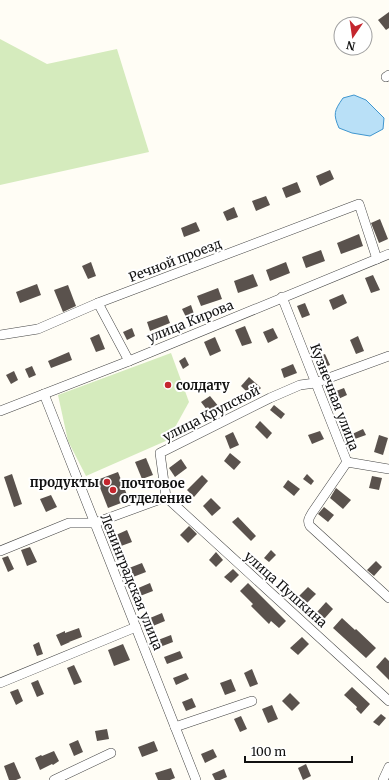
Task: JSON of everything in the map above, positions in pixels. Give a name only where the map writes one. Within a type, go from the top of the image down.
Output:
[{"type":"street","name":"Речной проезд","points":[[0,335],[38,329],[98,303],[359,204],[377,259]]},
{"type":"street","name":"улица Кирова","points":[[0,411],[129,361],[389,254]]},
{"type":"street","name":"Кузнечная улица","points":[[282,297],[347,462],[312,512],[308,521],[310,526],[389,598]]},
{"type":"street","points":[[98,303],[129,361]]},
{"type":"street","name":"улица Крупской","points":[[166,497],[160,453],[270,398],[300,385],[315,383],[389,356]]},
{"type":"street","name":"Ленинградская улица","points":[[44,394],[196,780]]},
{"type":"street","points":[[347,462],[389,469]]},
{"type":"street","points":[[0,551],[69,523],[95,523],[166,497]]},
{"type":"street","name":"улица Пушкина","points":[[166,497],[389,701]]},
{"type":"street","points":[[0,683],[136,627]]},
{"type":"street","points":[[175,727],[252,701]]},
{"type":"street","points":[[54,780],[111,752]]},
{"type":"street","points":[[383,780],[389,767]]},
{"type":"green space","points":[[0,39],[47,64],[117,49],[149,152],[0,185]]},
{"type":"green space","points":[[171,353],[189,402],[168,440],[86,476],[68,441],[58,395]]},
{"type":"water","points":[[354,95],[366,100],[384,118],[383,129],[370,136],[352,133],[339,128],[335,116],[336,110],[343,98]]},
{"type":"building","points":[[389,12],[389,28],[386,30],[378,20]]},
{"type":"building","points":[[330,170],[334,179],[320,186],[316,176]]},
{"type":"building","points":[[297,182],[301,192],[286,198],[282,188]]},
{"type":"building","points":[[266,196],[270,205],[256,211],[252,201]]},
{"type":"building","points":[[234,207],[238,217],[227,221],[223,212]]},
{"type":"building","points":[[380,219],[388,239],[379,243],[371,223]]},
{"type":"building","points":[[196,222],[200,231],[184,237],[181,228]]},
{"type":"building","points":[[359,234],[363,246],[341,254],[337,243]]},
{"type":"building","points":[[321,250],[325,261],[306,268],[302,257]]},
{"type":"building","points":[[91,262],[96,276],[88,279],[82,266]]},
{"type":"building","points":[[286,262],[290,273],[270,281],[266,270]]},
{"type":"building","points":[[253,274],[258,286],[238,293],[234,281]]},
{"type":"building","points":[[373,275],[380,290],[371,293],[365,278]]},
{"type":"building","points":[[37,284],[41,295],[20,303],[16,292]]},
{"type":"building","points":[[68,285],[76,306],[63,312],[54,290]]},
{"type":"building","points":[[218,288],[222,299],[201,306],[197,296]]},
{"type":"building","points":[[343,294],[347,303],[333,310],[329,300]]},
{"type":"building","points":[[305,303],[310,315],[302,318],[297,306]]},
{"type":"building","points":[[191,305],[194,314],[186,317],[182,309]]},
{"type":"building","points":[[167,315],[170,323],[150,331],[147,322]]},
{"type":"building","points":[[245,326],[252,343],[242,346],[235,330]]},
{"type":"building","points":[[132,328],[135,336],[127,340],[123,332]]},
{"type":"building","points":[[273,328],[278,338],[268,343],[263,332]]},
{"type":"building","points":[[99,334],[105,349],[96,352],[90,338]]},
{"type":"building","points":[[358,336],[364,351],[356,354],[350,340]]},
{"type":"building","points":[[215,337],[221,351],[210,356],[204,342]]},
{"type":"building","points":[[69,352],[72,360],[51,368],[48,361]]},
{"type":"building","points":[[325,354],[330,365],[323,368],[318,357]]},
{"type":"building","points":[[185,357],[189,365],[183,369],[179,361]]},
{"type":"building","points":[[293,364],[297,373],[284,378],[281,369]]},
{"type":"building","points":[[32,366],[36,375],[29,378],[25,369]]},
{"type":"building","points":[[14,371],[18,380],[11,384],[6,375]]},
{"type":"building","points":[[249,377],[261,388],[252,397],[241,386]]},
{"type":"building","points":[[344,388],[347,395],[334,401],[331,393]]},
{"type":"building","points":[[210,396],[219,407],[210,414],[201,402]]},
{"type":"building","points":[[274,405],[285,414],[281,419],[270,410]]},
{"type":"building","points":[[260,421],[272,433],[267,439],[255,427]]},
{"type":"building","points":[[363,429],[366,435],[352,440],[350,435]]},
{"type":"building","points":[[320,431],[324,439],[312,444],[308,435]]},
{"type":"building","points":[[233,432],[239,445],[230,449],[225,436]]},
{"type":"building","points":[[379,435],[388,438],[383,455],[374,452]]},
{"type":"building","points":[[230,453],[241,462],[234,470],[224,461]]},
{"type":"building","points":[[146,458],[153,475],[142,479],[135,462]]},
{"type":"building","points":[[181,459],[187,468],[175,477],[169,468]]},
{"type":"building","points":[[118,472],[129,500],[108,508],[97,480]]},
{"type":"building","points":[[12,474],[22,504],[14,507],[4,477]]},
{"type":"building","points":[[307,474],[314,481],[311,485],[303,479]]},
{"type":"building","points":[[202,475],[208,481],[194,497],[187,490]]},
{"type":"building","points":[[372,476],[382,478],[379,490],[369,488]]},
{"type":"building","points":[[288,480],[300,489],[294,496],[283,487]]},
{"type":"building","points":[[336,488],[351,500],[343,509],[330,498]]},
{"type":"building","points":[[51,495],[57,507],[46,512],[40,499]]},
{"type":"building","points":[[211,498],[221,508],[212,516],[203,506]]},
{"type":"building","points":[[324,507],[334,515],[328,522],[318,514]]},
{"type":"building","points":[[238,517],[256,536],[251,541],[232,522]]},
{"type":"building","points":[[189,526],[197,534],[188,543],[180,535]]},
{"type":"building","points":[[127,530],[132,542],[121,546],[116,535]]},
{"type":"building","points":[[30,547],[37,562],[27,566],[21,550]]},
{"type":"building","points":[[271,550],[276,555],[269,562],[264,558]]},
{"type":"building","points":[[216,552],[223,560],[216,567],[209,560]]},
{"type":"building","points":[[8,556],[14,569],[8,572],[2,558]]},
{"type":"building","points":[[376,561],[382,567],[374,576],[367,570]]},
{"type":"building","points":[[142,563],[146,572],[133,577],[129,568]]},
{"type":"building","points":[[233,569],[239,575],[231,583],[224,577]]},
{"type":"building","points":[[150,583],[153,591],[140,596],[136,589]]},
{"type":"building","points":[[248,583],[286,621],[279,628],[271,621],[269,624],[251,606],[253,604],[240,591]]},
{"type":"building","points":[[308,587],[316,594],[307,603],[299,596]]},
{"type":"building","points":[[326,602],[333,609],[324,619],[317,612]]},
{"type":"building","points":[[162,613],[165,621],[153,626],[150,618]]},
{"type":"building","points":[[342,618],[376,648],[366,658],[333,628]]},
{"type":"building","points":[[79,628],[82,637],[61,646],[56,635],[65,631],[65,633]]},
{"type":"building","points":[[171,635],[173,642],[160,647],[158,640]]},
{"type":"building","points":[[302,637],[309,644],[298,655],[290,648]]},
{"type":"building","points":[[39,642],[43,654],[37,656],[33,645]]},
{"type":"building","points":[[123,644],[130,660],[114,666],[108,650]]},
{"type":"building","points":[[180,651],[183,658],[167,664],[164,657]]},
{"type":"building","points":[[385,657],[389,661],[389,680],[376,667]]},
{"type":"building","points":[[74,665],[82,682],[74,685],[67,668]]},
{"type":"building","points":[[252,669],[258,684],[250,687],[244,673]]},
{"type":"building","points":[[186,673],[189,679],[176,685],[173,678]]},
{"type":"building","points":[[231,679],[236,691],[225,695],[220,683]]},
{"type":"building","points":[[38,680],[44,694],[37,697],[31,683]]},
{"type":"building","points":[[352,687],[370,704],[361,714],[356,709],[357,707],[344,695]]},
{"type":"building","points":[[18,689],[23,701],[16,705],[10,692]]},
{"type":"building","points":[[290,693],[300,703],[292,711],[282,701]]},
{"type":"building","points":[[192,698],[196,707],[186,711],[182,702]]},
{"type":"building","points":[[272,705],[278,719],[268,723],[262,709]]},
{"type":"building","points":[[381,714],[386,718],[379,726],[373,722]]},
{"type":"building","points":[[241,716],[247,729],[240,732],[234,719]]},
{"type":"building","points":[[107,729],[109,739],[97,741],[95,731]]},
{"type":"building","points":[[78,740],[83,752],[74,756],[69,744]]},
{"type":"building","points":[[154,741],[158,751],[142,757],[138,747]]},
{"type":"building","points":[[213,749],[217,757],[205,763],[201,754]]},
{"type":"building","points":[[54,751],[59,761],[40,770],[35,758]]},
{"type":"building","points":[[14,762],[21,778],[9,780],[4,766]]},
{"type":"building","points":[[306,764],[311,776],[303,780],[298,768]]},
{"type":"building","points":[[171,768],[175,778],[170,780],[158,780],[155,773]]},
{"type":"building","points":[[224,769],[227,777],[220,780],[215,780],[212,774]]},
{"type":"place","name":"солдату","points":[[168,385]]},
{"type":"place","name":"продукты","points":[[107,482]]},
{"type":"place","name":"почтовое отделение","points":[[113,490]]}]
